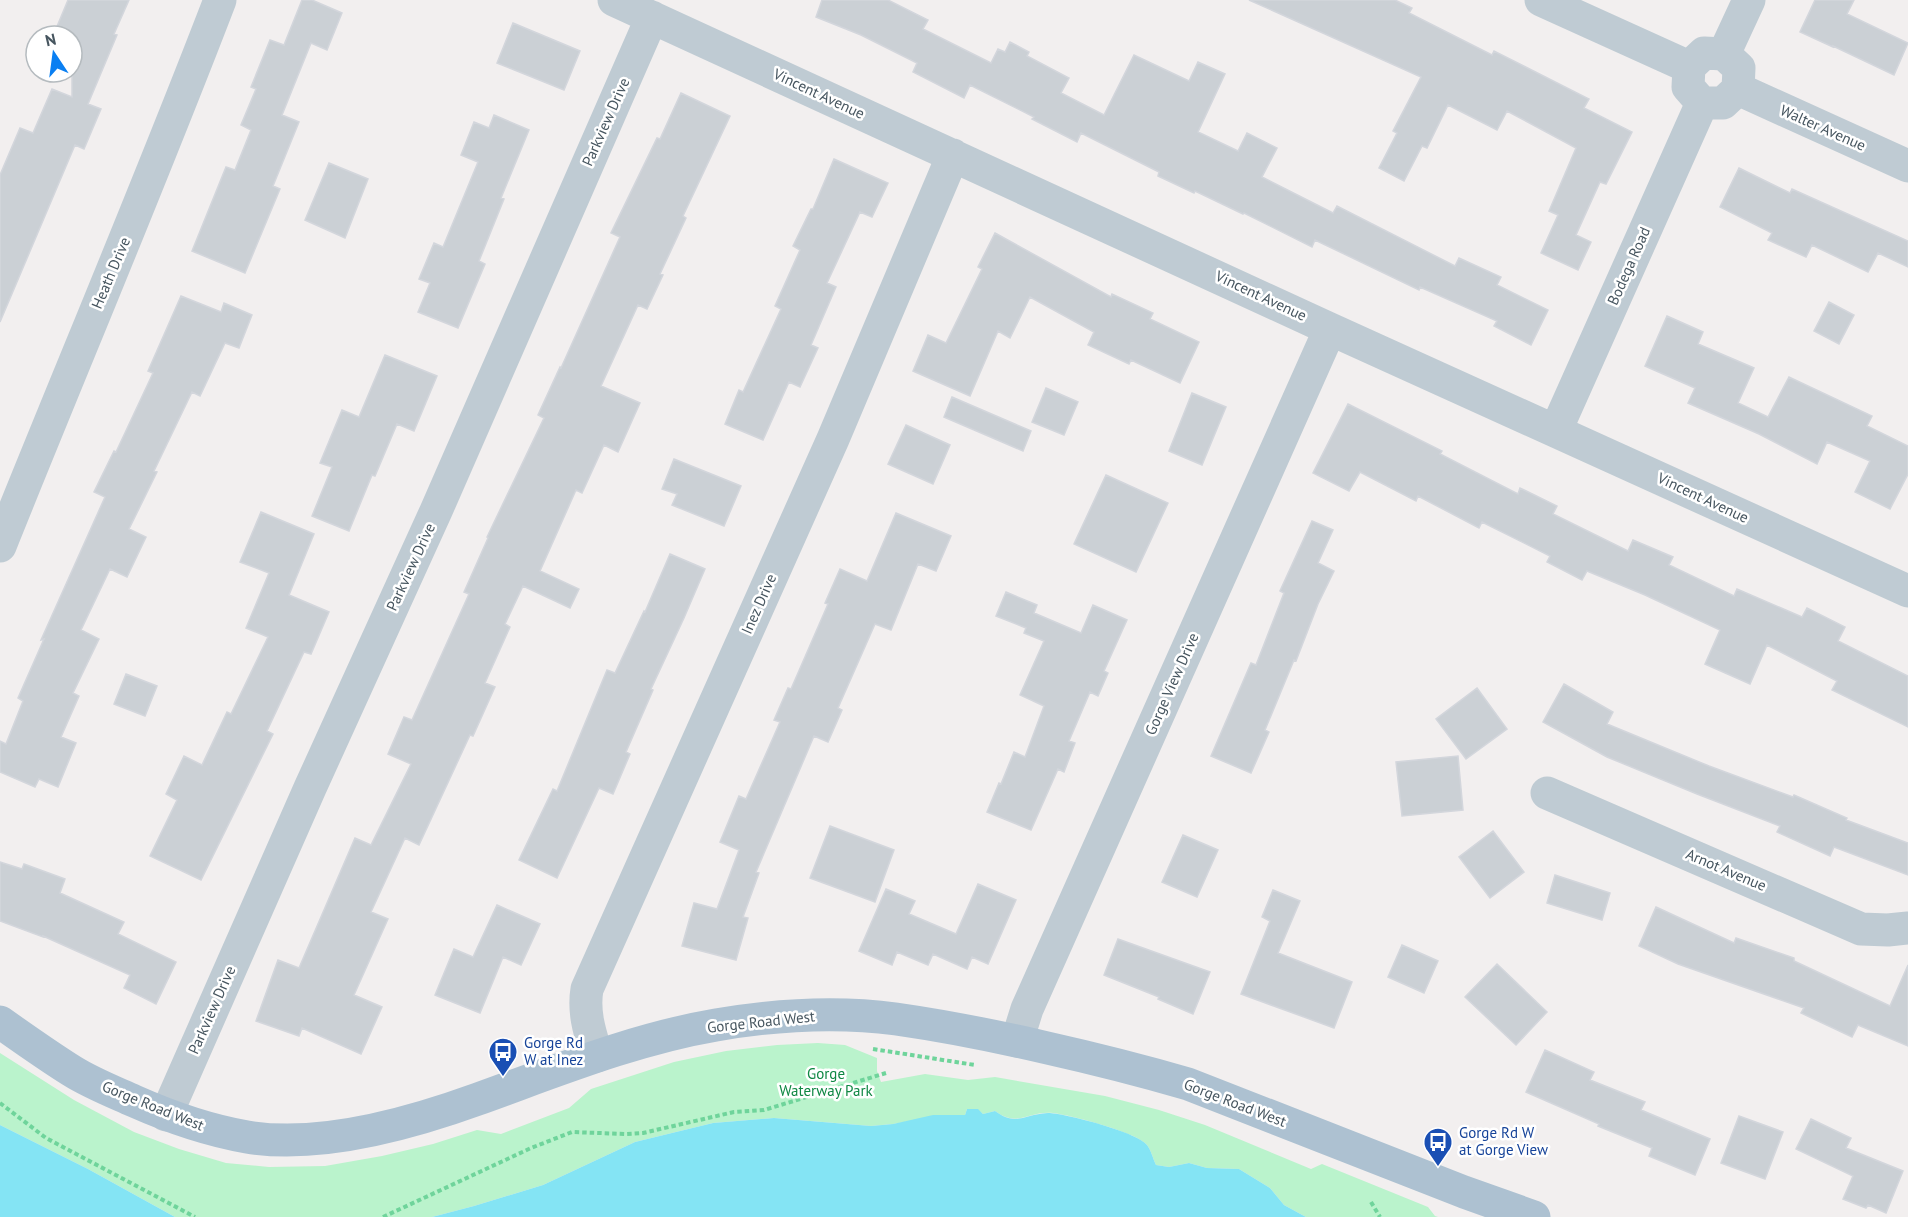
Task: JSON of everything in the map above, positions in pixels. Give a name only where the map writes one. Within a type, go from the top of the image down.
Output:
[{"type":"main road","name":"Gorge Road West","points":[[0,1022],[75,1073],[166,1115],[213,1130],[250,1137],[289,1139],[358,1133],[435,1114],[597,1056],[671,1034],[716,1024],[836,1015],[895,1019],[1017,1041],[1141,1070],[1188,1084],[1533,1217]]},
{"type":"street","name":"Heath Drive","points":[[0,546],[169,133],[220,0]]},
{"type":"street","name":"Vincent Avenue","points":[[615,0],[1330,329],[1908,591]]},
{"type":"street","points":[[1541,0],[1689,67]]},
{"type":"street","points":[[1724,54],[1749,0]]},
{"type":"street","name":"Parkview Drive","points":[[166,1115],[309,788],[436,511],[652,17]]},
{"type":"street","points":[[1704,53],[1724,54],[1739,68],[1738,89],[1723,103],[1702,103],[1688,87],[1689,67],[1704,53]]},
{"type":"street","name":"Walter Avenue","points":[[1738,89],[1908,166]]},
{"type":"street","name":"Bodega Road","points":[[1556,430],[1702,103]]},
{"type":"street","name":"Inez Drive","points":[[597,1056],[586,1016],[587,989],[833,439],[953,154]]},
{"type":"street","name":"Gorge View Drive","points":[[1017,1041],[1028,1009],[1330,329]]},
{"type":"street","name":"Arnot Avenue","points":[[1547,793],[1861,929],[1908,928]]},
{"type":"path","points":[[870,1049],[972,1065],[980,1064]]},
{"type":"path","points":[[382,1217],[531,1148],[572,1132],[626,1134],[734,1112],[764,1110],[886,1073]]},
{"type":"path","points":[[0,1103],[46,1138],[195,1217]]},
{"type":"path","points":[[1371,1202],[1380,1217]]},
{"type":"green space","name":"Gorge Waterway Park","points":[[818,1043],[845,1045],[877,1058],[877,1071],[881,1082],[925,1074],[968,1080],[995,1077],[1105,1096],[1159,1110],[1205,1125],[1311,1169],[1322,1164],[1428,1207],[1438,1217],[1306,1217],[1284,1205],[1270,1188],[1239,1169],[1207,1168],[1189,1163],[1169,1167],[1156,1165],[1151,1151],[1140,1139],[1102,1125],[1053,1113],[1017,1119],[1003,1116],[995,1111],[983,1114],[977,1109],[967,1109],[965,1115],[945,1115],[871,1126],[774,1118],[713,1123],[635,1142],[543,1185],[432,1217],[175,1217],[88,1169],[0,1125],[0,1053],[74,1100],[134,1132],[179,1149],[226,1163],[269,1167],[325,1166],[433,1144],[477,1130],[501,1134],[569,1108],[591,1089],[674,1062],[726,1051]]},
{"type":"water","points":[[967,1109],[978,1109],[983,1114],[995,1111],[1015,1119],[1048,1113],[1056,1114],[1115,1129],[1140,1139],[1146,1144],[1156,1165],[1169,1167],[1189,1163],[1207,1168],[1239,1169],[1270,1188],[1284,1205],[1306,1217],[432,1217],[543,1185],[635,1142],[713,1123],[774,1118],[871,1126],[893,1124],[933,1115],[965,1115]]},
{"type":"water","points":[[0,1125],[88,1169],[175,1217],[0,1217]]},
{"type":"building","points":[[68,0],[129,0],[88,104],[101,109],[84,149],[75,145],[0,322],[0,175],[20,128],[33,133],[52,89],[72,97],[72,84],[84,84],[84,24],[58,24]]},
{"type":"building","points":[[302,0],[312,0],[342,13],[327,50],[311,43],[282,115],[299,122],[273,186],[280,189],[245,273],[192,251],[226,167],[235,170],[251,130],[241,125],[256,89],[251,87],[270,40],[284,45]]},
{"type":"building","points":[[822,0],[888,0],[928,20],[923,29],[991,63],[998,49],[1005,52],[1010,42],[1029,52],[1027,56],[1069,78],[1061,93],[1104,115],[1134,55],[1189,81],[1198,62],[1225,74],[1198,132],[1238,151],[1247,133],[1277,148],[1262,177],[1333,213],[1337,206],[1455,266],[1459,258],[1501,277],[1497,285],[1548,310],[1531,345],[1494,326],[1497,321],[1420,287],[1419,290],[1315,240],[1312,247],[1244,213],[1158,176],[1159,172],[1081,133],[1077,142],[1032,119],[1034,117],[970,85],[964,98],[913,72],[917,63],[861,35],[816,17]]},
{"type":"building","points":[[1249,0],[1395,0],[1412,8],[1409,13],[1492,55],[1494,51],[1589,99],[1584,108],[1632,132],[1606,184],[1600,182],[1576,235],[1591,242],[1578,270],[1541,253],[1558,215],[1549,211],[1576,148],[1507,111],[1497,130],[1448,105],[1427,148],[1422,146],[1404,181],[1379,168],[1397,133],[1393,131],[1421,77]]},
{"type":"building","points":[[1815,0],[1854,0],[1847,14],[1908,43],[1894,75],[1800,32]]},
{"type":"building","points":[[513,23],[580,51],[564,90],[497,63]]},
{"type":"building","points":[[681,93],[730,116],[683,216],[686,218],[660,274],[663,275],[647,309],[638,305],[601,386],[640,403],[618,452],[604,445],[582,493],[576,490],[540,571],[579,589],[570,608],[523,586],[505,624],[510,627],[485,683],[495,687],[473,736],[470,735],[419,845],[405,838],[371,912],[388,919],[354,995],[382,1007],[361,1054],[302,1028],[299,1036],[256,1021],[278,960],[299,968],[355,838],[371,845],[411,764],[388,754],[404,717],[412,720],[469,594],[464,592],[487,537],[544,418],[538,415],[620,237],[611,233]]},
{"type":"building","points":[[494,115],[529,130],[501,198],[504,199],[479,261],[485,264],[458,328],[418,312],[430,283],[419,279],[434,243],[443,247],[478,162],[461,155],[474,122],[489,128]]},
{"type":"building","points":[[834,159],[888,183],[872,217],[860,212],[827,283],[836,287],[811,345],[818,348],[800,387],[789,382],[763,440],[725,424],[739,390],[743,392],[781,309],[775,306],[800,250],[793,246],[813,209]]},
{"type":"building","points":[[329,163],[368,179],[345,238],[305,220]]},
{"type":"building","points":[[1739,168],[1790,193],[1792,189],[1908,241],[1908,267],[1878,253],[1868,272],[1812,245],[1806,257],[1768,240],[1772,233],[1720,207]]},
{"type":"building","points":[[995,233],[1111,297],[1112,294],[1153,313],[1150,319],[1199,342],[1180,383],[1131,360],[1129,364],[1088,345],[1094,332],[1030,297],[1010,338],[998,331],[970,396],[913,371],[928,335],[946,343],[982,269],[978,267]]},
{"type":"building","points":[[181,296],[221,312],[224,303],[252,315],[239,348],[225,343],[200,396],[192,392],[154,471],[157,472],[129,529],[146,537],[127,577],[110,569],[81,630],[99,639],[73,693],[79,696],[61,737],[76,743],[58,787],[39,779],[35,787],[0,772],[0,741],[6,744],[23,701],[18,698],[44,639],[41,640],[105,497],[94,492],[114,451],[116,452],[153,373],[148,371]]},
{"type":"building","points":[[1829,302],[1854,315],[1839,344],[1814,331]]},
{"type":"building","points":[[1667,316],[1703,332],[1698,344],[1754,368],[1738,403],[1768,417],[1789,377],[1872,416],[1867,426],[1908,446],[1908,474],[1890,509],[1855,492],[1870,461],[1827,442],[1817,464],[1759,434],[1688,403],[1695,388],[1645,366]]},
{"type":"building","points":[[385,355],[437,376],[414,431],[397,424],[375,476],[372,475],[349,531],[312,516],[332,467],[320,463],[342,410],[359,417]]},
{"type":"building","points":[[1046,388],[1078,402],[1064,435],[1032,422]]},
{"type":"building","points":[[1192,393],[1226,407],[1202,465],[1169,451]]},
{"type":"building","points":[[952,397],[1031,431],[1023,451],[944,417]]},
{"type":"building","points":[[1348,404],[1442,451],[1440,454],[1518,494],[1520,488],[1557,506],[1553,514],[1628,551],[1633,540],[1673,557],[1669,565],[1734,596],[1737,589],[1802,617],[1807,608],[1845,627],[1838,641],[1908,676],[1908,727],[1832,690],[1837,681],[1767,645],[1750,684],[1705,664],[1720,630],[1587,571],[1582,580],[1547,562],[1550,556],[1482,522],[1479,528],[1418,496],[1416,501],[1360,472],[1349,491],[1313,473]]},
{"type":"building","points":[[906,425],[950,445],[933,484],[888,464]]},
{"type":"building","points":[[674,459],[741,486],[724,526],[672,505],[677,494],[662,489]]},
{"type":"building","points":[[1106,475],[1168,503],[1136,572],[1074,544]]},
{"type":"building","points":[[261,512],[314,534],[289,595],[329,612],[311,654],[304,652],[267,731],[273,734],[201,880],[150,856],[177,800],[166,794],[184,756],[202,765],[227,712],[231,714],[268,637],[246,628],[269,573],[240,562]]},
{"type":"building","points":[[896,513],[951,536],[936,571],[918,564],[891,630],[875,624],[838,708],[842,710],[828,742],[814,736],[756,872],[759,873],[743,917],[748,918],[736,960],[682,946],[694,903],[717,909],[739,850],[720,842],[739,796],[746,799],[780,722],[774,720],[788,688],[791,689],[828,604],[825,603],[840,569],[867,581]]},
{"type":"building","points":[[1312,521],[1333,530],[1318,563],[1334,571],[1265,730],[1269,732],[1251,773],[1211,756],[1251,663],[1256,665],[1284,593],[1280,591]]},
{"type":"building","points":[[670,554],[705,569],[651,689],[653,690],[626,752],[630,754],[613,794],[599,788],[557,878],[519,860],[553,789],[557,791],[607,670],[615,673]]},
{"type":"building","points":[[1006,592],[1037,605],[1034,613],[1081,633],[1093,605],[1127,620],[1104,671],[1108,673],[1098,696],[1090,692],[1069,741],[1075,743],[1064,772],[1058,769],[1031,830],[987,812],[1014,752],[1025,757],[1044,706],[1020,695],[1044,641],[1024,633],[1026,628],[996,616]]},
{"type":"building","points":[[126,674],[157,686],[145,716],[114,704]]},
{"type":"building","points":[[1564,684],[1613,712],[1607,724],[1709,766],[1793,797],[1794,795],[1847,818],[1846,820],[1908,843],[1908,875],[1834,847],[1830,856],[1777,832],[1780,826],[1607,757],[1543,722]]},
{"type":"building","points":[[1477,688],[1507,729],[1466,759],[1436,719]]},
{"type":"building","points":[[1458,756],[1463,810],[1402,816],[1396,762]]},
{"type":"building","points":[[830,826],[894,850],[875,902],[810,878]]},
{"type":"building","points":[[1493,831],[1524,872],[1490,898],[1459,857]]},
{"type":"building","points":[[1183,835],[1218,850],[1197,897],[1162,882]]},
{"type":"building","points":[[0,862],[22,869],[24,864],[65,879],[60,893],[124,922],[118,934],[176,962],[156,1004],[124,988],[130,975],[43,936],[0,921]]},
{"type":"building","points":[[1555,875],[1610,893],[1602,920],[1547,903]]},
{"type":"building","points":[[978,884],[1016,900],[988,964],[972,957],[967,969],[933,954],[928,965],[897,952],[892,965],[859,951],[886,889],[915,901],[909,914],[956,934]]},
{"type":"building","points":[[1273,890],[1300,901],[1278,953],[1352,982],[1334,1028],[1241,994],[1270,921],[1262,917]]},
{"type":"building","points":[[497,905],[540,924],[521,965],[503,957],[480,1013],[435,995],[454,949],[473,957]]},
{"type":"building","points":[[1656,907],[1734,943],[1736,938],[1794,958],[1794,961],[1890,1006],[1908,965],[1908,1046],[1858,1025],[1852,1037],[1801,1013],[1804,1008],[1678,964],[1639,946]]},
{"type":"building","points":[[1118,939],[1210,972],[1193,1014],[1158,999],[1159,997],[1104,975]]},
{"type":"building","points":[[1402,945],[1438,961],[1424,993],[1388,977]]},
{"type":"building","points":[[1497,964],[1547,1012],[1516,1045],[1465,997]]},
{"type":"building","points":[[1545,1050],[1594,1072],[1590,1080],[1645,1102],[1641,1110],[1710,1139],[1695,1175],[1649,1156],[1652,1148],[1598,1126],[1599,1124],[1526,1092]]},
{"type":"building","points":[[1739,1116],[1783,1132],[1765,1179],[1721,1163]]},
{"type":"building","points":[[1811,1119],[1851,1138],[1846,1148],[1903,1171],[1886,1213],[1868,1205],[1866,1208],[1843,1199],[1853,1176],[1796,1149]]},
{"type":"place","name":"Gorge Rd W at Inez","points":[[503,1078]]},
{"type":"place","name":"Gorge Rd W at Gorge View","points":[[1438,1168]]}]
